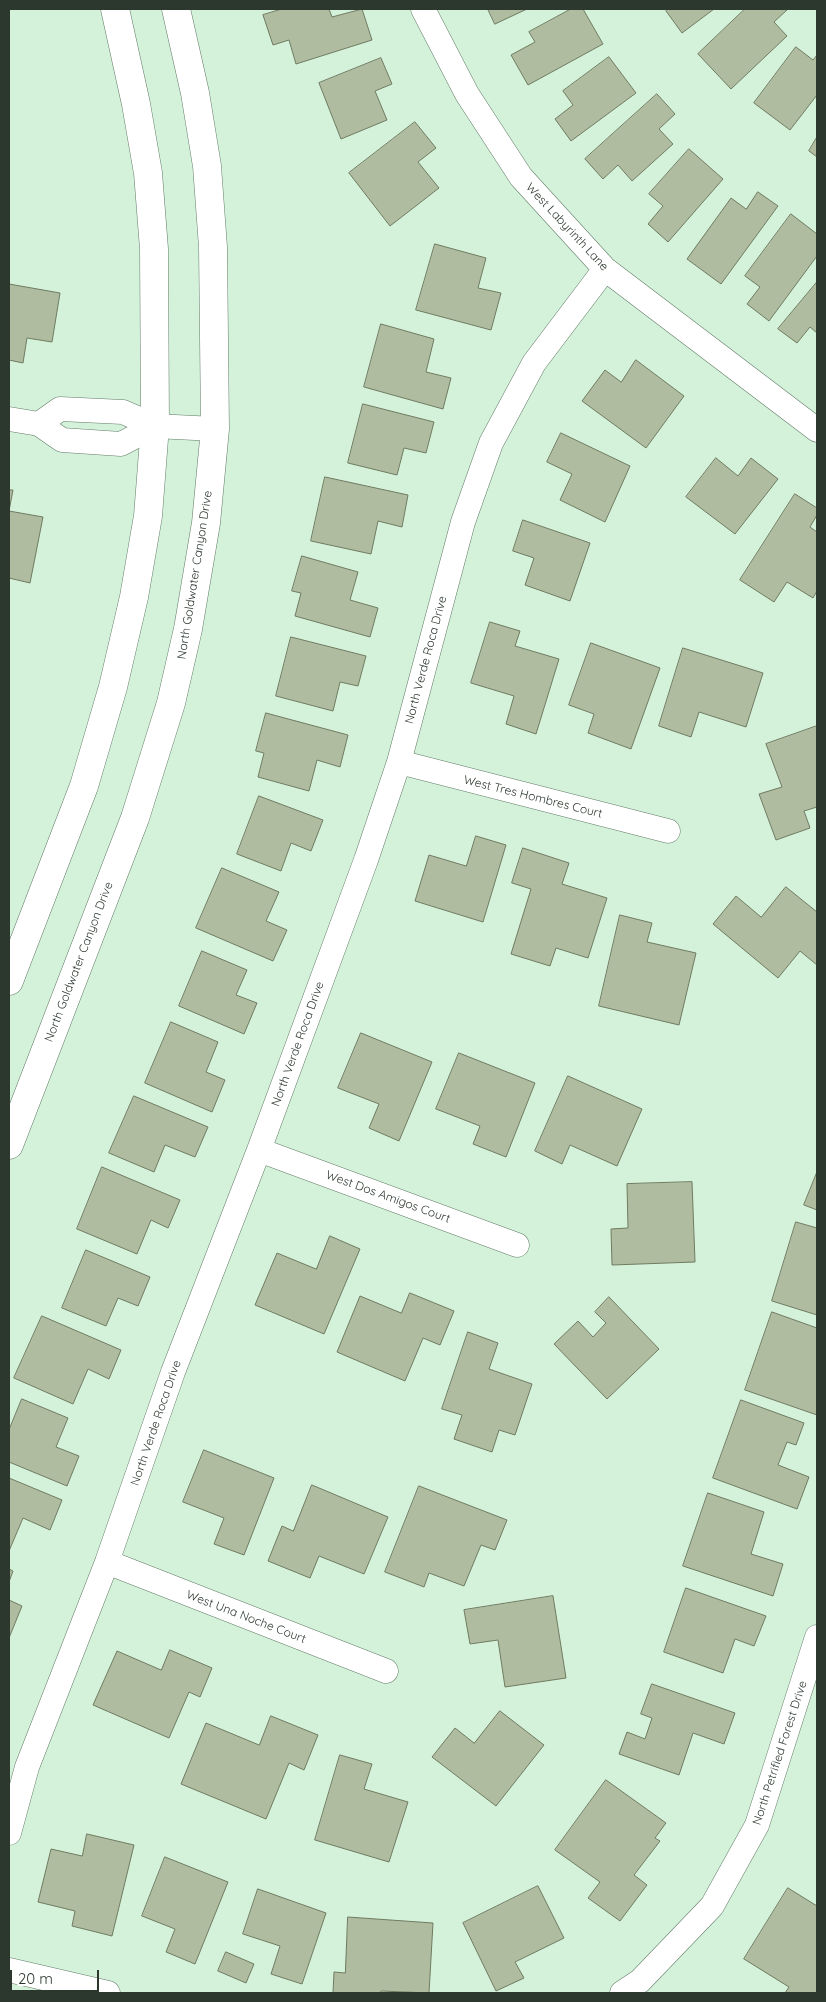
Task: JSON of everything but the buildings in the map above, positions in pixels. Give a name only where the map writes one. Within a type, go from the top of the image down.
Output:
[{"type":"street","points":[[9,981],[84,786],[114,687],[134,596],[148,516],[155,426],[154,249],[148,173],[136,104],[115,9]]},
{"type":"street","name":"North Goldwater Canyon Drive","points":[[9,1145],[135,818],[171,703],[188,629],[206,523],[215,428],[213,247],[207,166],[195,93],[176,9]]},
{"type":"street","name":"West Labyrinth Lane","points":[[423,9],[467,94],[521,177],[605,269],[817,430]]},
{"type":"street","name":"North Verde Roca Drive","points":[[9,1833],[27,1767],[107,1562],[173,1372],[259,1150],[366,860],[399,762],[463,522],[491,443],[534,363],[605,269]]},
{"type":"street","points":[[39,424],[60,409],[123,412],[155,426],[215,428]]},
{"type":"street","points":[[9,420],[39,424],[62,440],[121,444],[155,426]]},
{"type":"street","name":"West Tres Hombres Court","points":[[399,762],[668,831]]},
{"type":"street","name":"West Dos Amigos Court","points":[[259,1150],[517,1245]]},
{"type":"street","name":"West Una Noche Court","points":[[107,1562],[386,1671]]},
{"type":"street","name":"North Petrified Forest Drive","points":[[631,1987],[712,1906],[757,1825],[817,1637]]},
{"type":"street","points":[[9,1970],[108,1993]]}]
